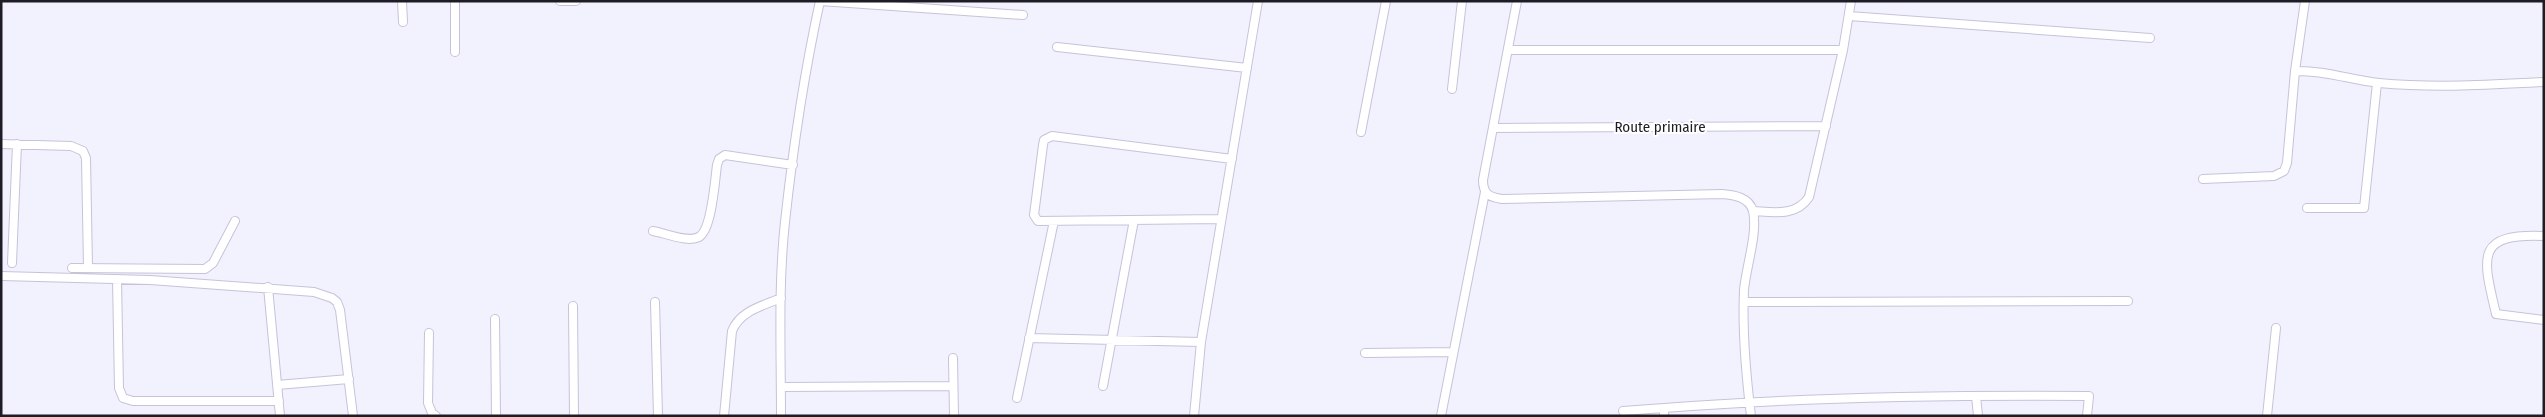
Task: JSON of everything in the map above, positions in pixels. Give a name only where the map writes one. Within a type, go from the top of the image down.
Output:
[{"type":"street","points":[[402,1],[403,22]]},
{"type":"street","points":[[455,1],[455,52]]},
{"type":"street","points":[[560,1],[576,1]]},
{"type":"street","points":[[781,416],[781,298],[784,223],[810,47],[820,1],[1023,15]]},
{"type":"street","points":[[1194,416],[1201,342],[1258,1]]},
{"type":"street","points":[[1361,132],[1386,1]]},
{"type":"street","points":[[1452,89],[1462,1]]},
{"type":"street","points":[[1441,416],[1452,352],[1485,192],[1483,180],[1517,1]]},
{"type":"street","points":[[1753,211],[1777,212],[1796,210],[1805,203],[1812,190],[1843,50],[1851,1]]},
{"type":"street","points":[[2203,179],[2274,176],[2284,171],[2290,142],[2295,71],[2305,1]]},
{"type":"street","points":[[1849,16],[2150,38]]},
{"type":"street","points":[[1057,47],[1247,68]]},
{"type":"street","points":[[1508,50],[1843,50]]},
{"type":"street","points":[[2295,71],[2335,74],[2376,83],[2474,86],[2544,82]]},
{"type":"street","points":[[2308,208],[2364,208],[2376,83]]},
{"type":"street","name":"Route primaire","points":[[1494,128],[1826,126]]},
{"type":"street","points":[[1221,219],[1038,220],[1034,215],[1043,145],[1048,136],[1232,159]]},
{"type":"street","points":[[1,144],[71,146],[83,151],[86,158],[88,267]]},
{"type":"street","points":[[12,263],[17,144]]},
{"type":"street","points":[[653,231],[687,238],[698,237],[702,234],[709,218],[717,165],[719,159],[725,155],[793,165]]},
{"type":"street","points":[[1485,192],[1490,197],[1502,199],[1722,194],[1737,196],[1748,203],[1753,211],[1753,225],[1744,302],[1745,362],[1751,416]]},
{"type":"street","points":[[1102,386],[1134,220]]},
{"type":"street","points":[[72,268],[205,269],[213,263],[235,221]]},
{"type":"street","points":[[1017,398],[1054,221]]},
{"type":"street","points":[[2544,236],[2507,236],[2495,243],[2489,251],[2487,261],[2496,314],[2544,320]]},
{"type":"street","points":[[1,276],[117,279],[268,287],[314,292],[337,302],[342,319],[353,416]]},
{"type":"street","points":[[117,279],[119,388],[123,398],[133,401],[279,401]]},
{"type":"street","points":[[268,287],[280,416]]},
{"type":"street","points":[[724,416],[732,332],[735,323],[746,314],[781,298]]},
{"type":"street","points":[[1744,302],[2128,301]]},
{"type":"street","points":[[655,302],[658,416]]},
{"type":"street","points":[[573,306],[574,416]]},
{"type":"street","points":[[495,319],[496,416]]},
{"type":"street","points":[[2267,416],[2276,328]]},
{"type":"street","points":[[429,332],[428,403],[432,413],[436,416]]},
{"type":"street","points":[[1029,338],[1201,342]]},
{"type":"street","points":[[1365,353],[1452,352]]},
{"type":"street","points":[[953,358],[954,416]]},
{"type":"street","points":[[277,385],[349,378]]},
{"type":"street","points":[[781,387],[953,386]]},
{"type":"street","points":[[1976,396],[1978,416]]},
{"type":"street","points":[[1623,412],[1664,412],[1749,402],[1976,396],[2089,396],[2087,416]]}]
